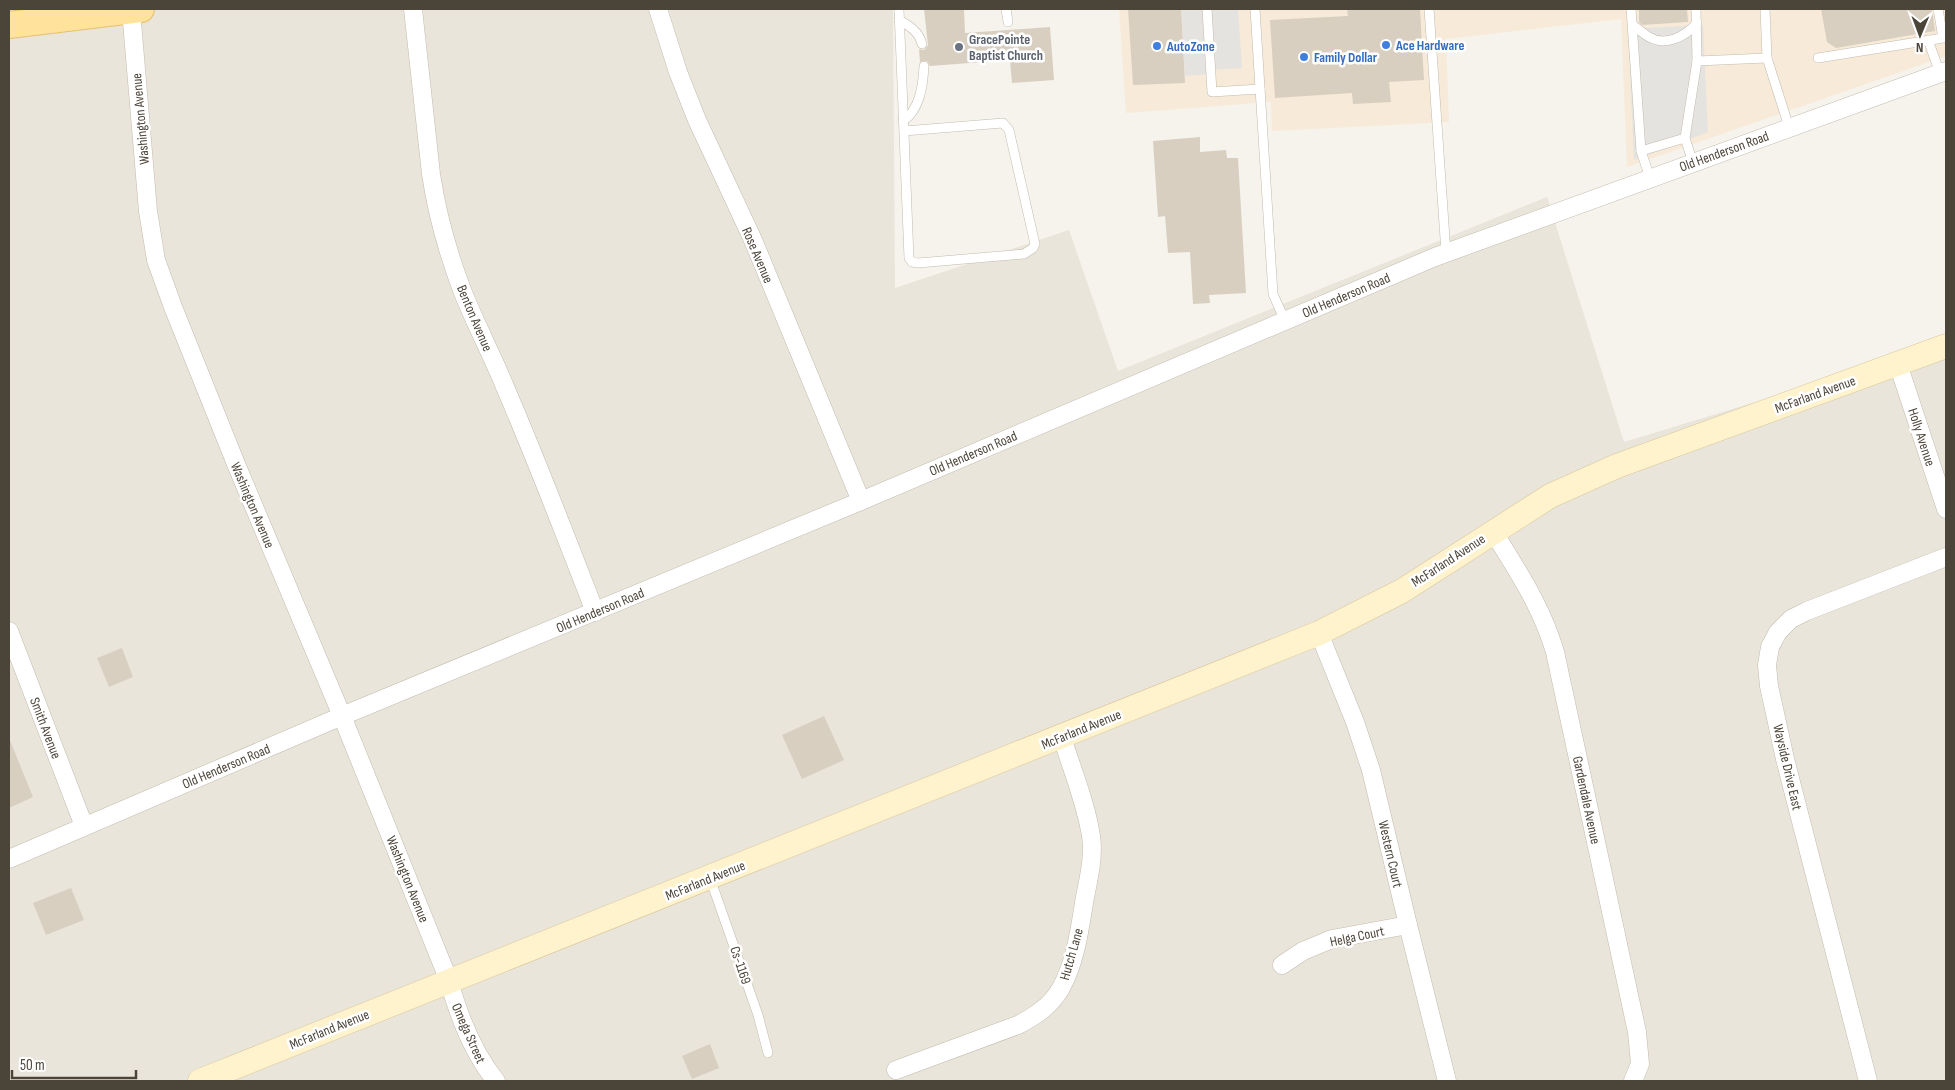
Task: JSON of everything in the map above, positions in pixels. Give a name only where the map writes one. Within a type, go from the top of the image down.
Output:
[{"type":"main road","points":[[9,25],[72,13],[134,9]]},
{"type":"street","name":"Washington Avenue","points":[[134,9],[148,211],[156,260],[236,464],[342,716],[449,981]]},
{"type":"street","name":"Benton Avenue","points":[[413,9],[434,198],[447,246],[463,292],[546,484],[595,612]]},
{"type":"street","name":"Rose Avenue","points":[[658,9],[678,72],[697,120],[752,240],[861,501]]},
{"type":"street","name":"Old Henderson Road","points":[[9,859],[342,716],[861,501],[1446,253],[1943,72]]},
{"type":"street","name":"McFarland Avenue","points":[[200,1081],[1319,633],[1402,591],[1550,496],[1617,466],[1946,346]]},
{"type":"street","name":"Holly Avenue","points":[[1898,364],[1946,510]]},
{"type":"street","name":"Gardendale Avenue","points":[[1493,531],[1533,595],[1549,631],[1555,652],[1637,1032],[1640,1064],[1633,1081]]},
{"type":"street","name":"Wayside Drive East","points":[[1868,1081],[1785,759],[1767,665],[1770,647],[1778,632],[1791,620],[1807,611],[1946,557]]},
{"type":"street","name":"Smith Avenue","points":[[9,630],[84,826]]},
{"type":"street","name":"Western Court","points":[[1319,633],[1372,770],[1408,926],[1447,1081]]},
{"type":"street","name":"Hutch Lane","points":[[896,1070],[1018,1025],[1043,1010],[1060,989],[1068,974],[1078,940],[1092,856],[1088,819],[1062,737]]},
{"type":"street","name":"Helga Court","points":[[1282,965],[1303,951],[1332,939],[1408,926]]},
{"type":"street","name":"Omega Street","points":[[449,981],[456,1007],[482,1064],[496,1081]]},
{"type":"lane","points":[[899,9],[909,258],[912,262],[918,263],[1024,254],[1033,248],[1035,244],[1009,130],[1003,123],[904,131]]},
{"type":"lane","points":[[1006,9],[1008,22]]},
{"type":"lane","points":[[1207,9],[1212,92],[1260,89]]},
{"type":"lane","points":[[1255,9],[1273,294],[1285,321]]},
{"type":"lane","points":[[1429,9],[1446,253]]},
{"type":"lane","points":[[1631,9],[1641,151],[1650,178]]},
{"type":"lane","points":[[1693,163],[1685,138],[1697,61],[1696,9]]},
{"type":"lane","points":[[1765,9],[1767,58],[1789,128]]},
{"type":"lane","points":[[1818,58],[1942,38],[1938,9]]},
{"type":"lane","points":[[899,20],[915,31],[922,44]]},
{"type":"lane","points":[[1632,25],[1651,38],[1666,40],[1683,36],[1697,23]]},
{"type":"lane","points":[[1928,40],[1943,72]]},
{"type":"lane","points":[[1697,61],[1767,58]]},
{"type":"lane","points":[[903,120],[912,114],[914,110],[922,83],[924,66]]},
{"type":"lane","points":[[1641,151],[1685,138]]},
{"type":"lane","name":"Cs-1169","points":[[710,878],[758,1015],[768,1053]]},
{"type":"shaded area","points":[[9,9],[893,9],[895,288],[1069,230],[1118,371],[1547,197],[1624,442],[1946,344],[1946,1081],[9,1081]]},
{"type":"shaded area","points":[[1119,9],[1946,9],[1946,56],[1627,167],[1621,19],[1446,39],[1449,122],[1272,131],[1271,102],[1126,113]]},
{"type":"shaded area","points":[[1181,9],[1238,9],[1242,68],[1211,70],[1211,74],[1185,76]]},
{"type":"shaded area","points":[[1703,25],[1708,132],[1634,160],[1628,29]]},
{"type":"building","points":[[924,9],[964,9],[965,33],[1050,27],[1054,80],[1012,83],[1010,60],[930,66],[927,61],[920,62],[919,49],[924,50],[928,45]]},
{"type":"building","name":"AutoZone","points":[[1128,9],[1181,9],[1185,83],[1133,85]]},
{"type":"building","points":[[1347,9],[1420,9],[1424,80],[1389,82],[1391,102],[1353,104],[1352,93],[1275,98],[1270,20],[1348,16]]},
{"type":"building","points":[[1639,9],[1687,9],[1688,22],[1642,25],[1639,22]]},
{"type":"building","points":[[1821,9],[1932,9],[1935,31],[1836,48],[1827,42]]},
{"type":"building","points":[[1200,137],[1200,152],[1226,150],[1227,158],[1238,158],[1246,293],[1209,295],[1210,303],[1193,304],[1190,252],[1168,253],[1165,216],[1158,217],[1153,141]]},
{"type":"building","points":[[122,648],[133,677],[109,687],[97,658]]},
{"type":"building","points":[[824,716],[844,760],[802,779],[782,735]]},
{"type":"building","points":[[9,738],[33,797],[9,808]]},
{"type":"building","points":[[71,888],[84,920],[46,935],[33,903]]},
{"type":"building","points":[[710,1044],[719,1068],[692,1079],[682,1056]]},
{"type":"place","name":"Ace Hardware","points":[[1386,45]]},
{"type":"place","name":"AutoZone","points":[[1157,46]]},
{"type":"place","name":"GracePointe Baptist Church","points":[[959,47]]},
{"type":"place","name":"Family Dollar","points":[[1304,57]]}]
